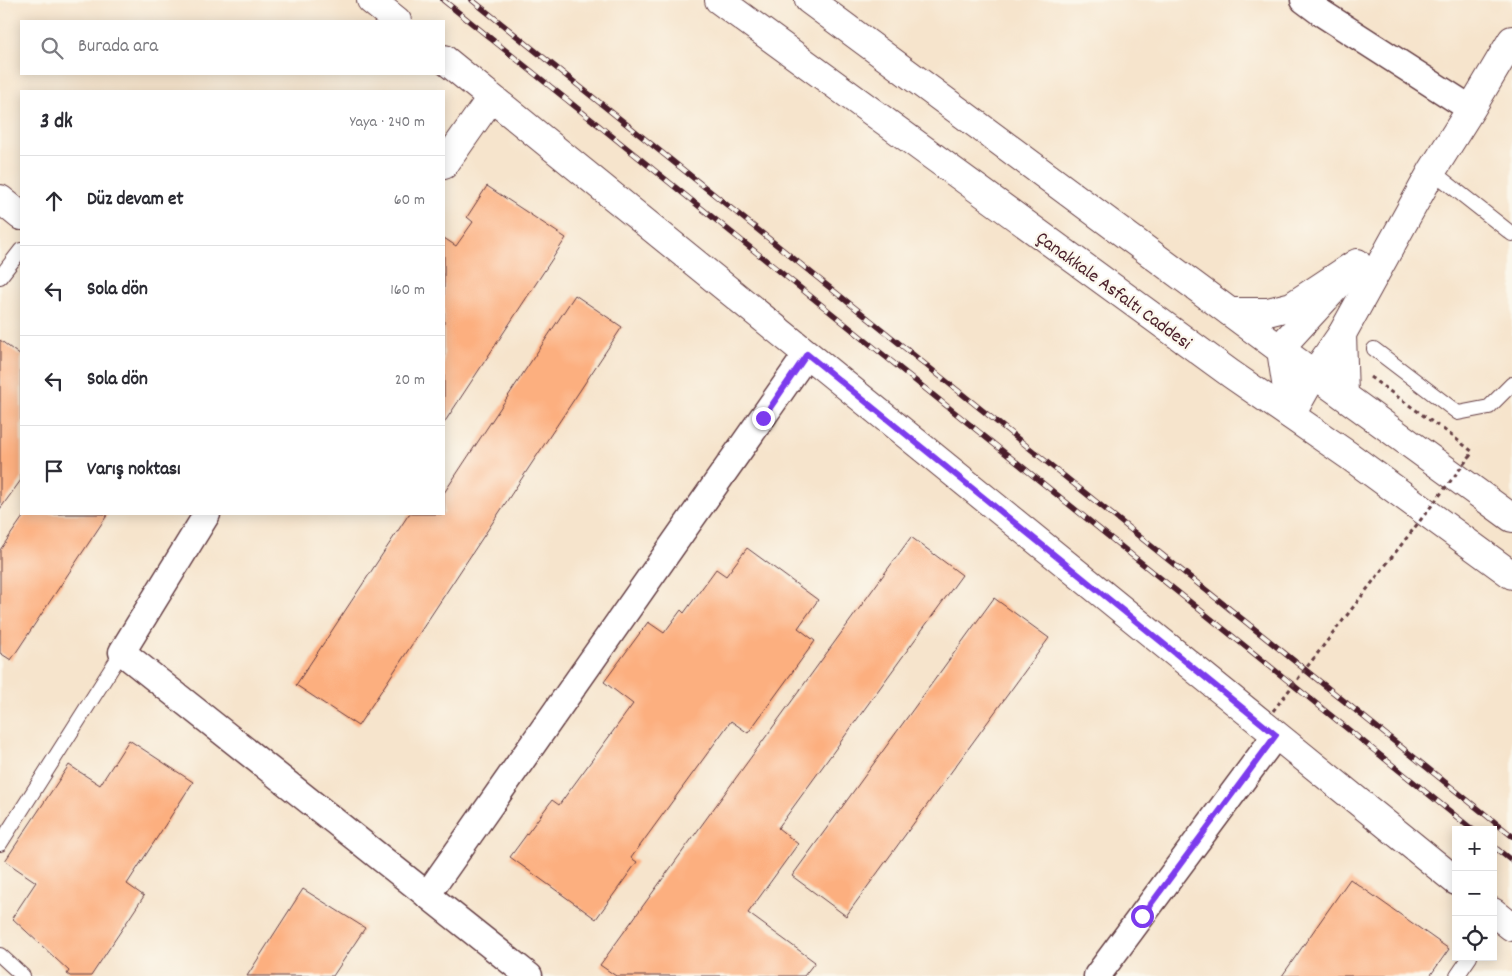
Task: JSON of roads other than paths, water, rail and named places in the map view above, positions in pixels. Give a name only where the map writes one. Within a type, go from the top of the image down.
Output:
[{"type":"main road","points":[[371,0],[396,20]]},
{"type":"main road","name":"Çanakkale Asfaltı Caddesi","points":[[719,0],[1231,374],[1348,455],[1512,576]]},
{"type":"main road","points":[[809,0],[1281,350],[1512,518]]},
{"type":"main road","points":[[1290,415],[1314,374],[1343,346],[1432,171],[1472,109],[1512,40]]},
{"type":"main road","points":[[445,60],[807,354],[1274,723],[1452,878]]},
{"type":"main road","points":[[445,164],[492,98]]},
{"type":"main road","points":[[1290,415],[1281,350],[1288,339],[1357,263],[1432,171]]},
{"type":"main road","points":[[0,199],[20,215]]},
{"type":"main road","points":[[1230,312],[1268,312],[1292,306],[1357,263]]},
{"type":"main road","points":[[1343,346],[1344,396]]},
{"type":"street","points":[[1304,0],[1472,109]]},
{"type":"street","points":[[427,895],[807,354]]},
{"type":"street","points":[[206,515],[122,652],[529,976]]},
{"type":"street","points":[[1097,976],[1274,723]]},
{"type":"lane","points":[[1432,171],[1512,234]]},
{"type":"lane","points":[[0,277],[20,251]]},
{"type":"lane","points":[[1374,349],[1458,413],[1489,407],[1512,384]]},
{"type":"lane","points":[[0,844],[122,652]]},
{"type":"lane","points":[[0,955],[23,976]]},
{"type":"lane","points":[[1457,976],[1467,961]]},
{"type":"railway","points":[[443,0],[1468,826]]},
{"type":"railway","points":[[472,0],[1512,836]]},
{"type":"railway","points":[[1497,849],[1512,861]]}]
